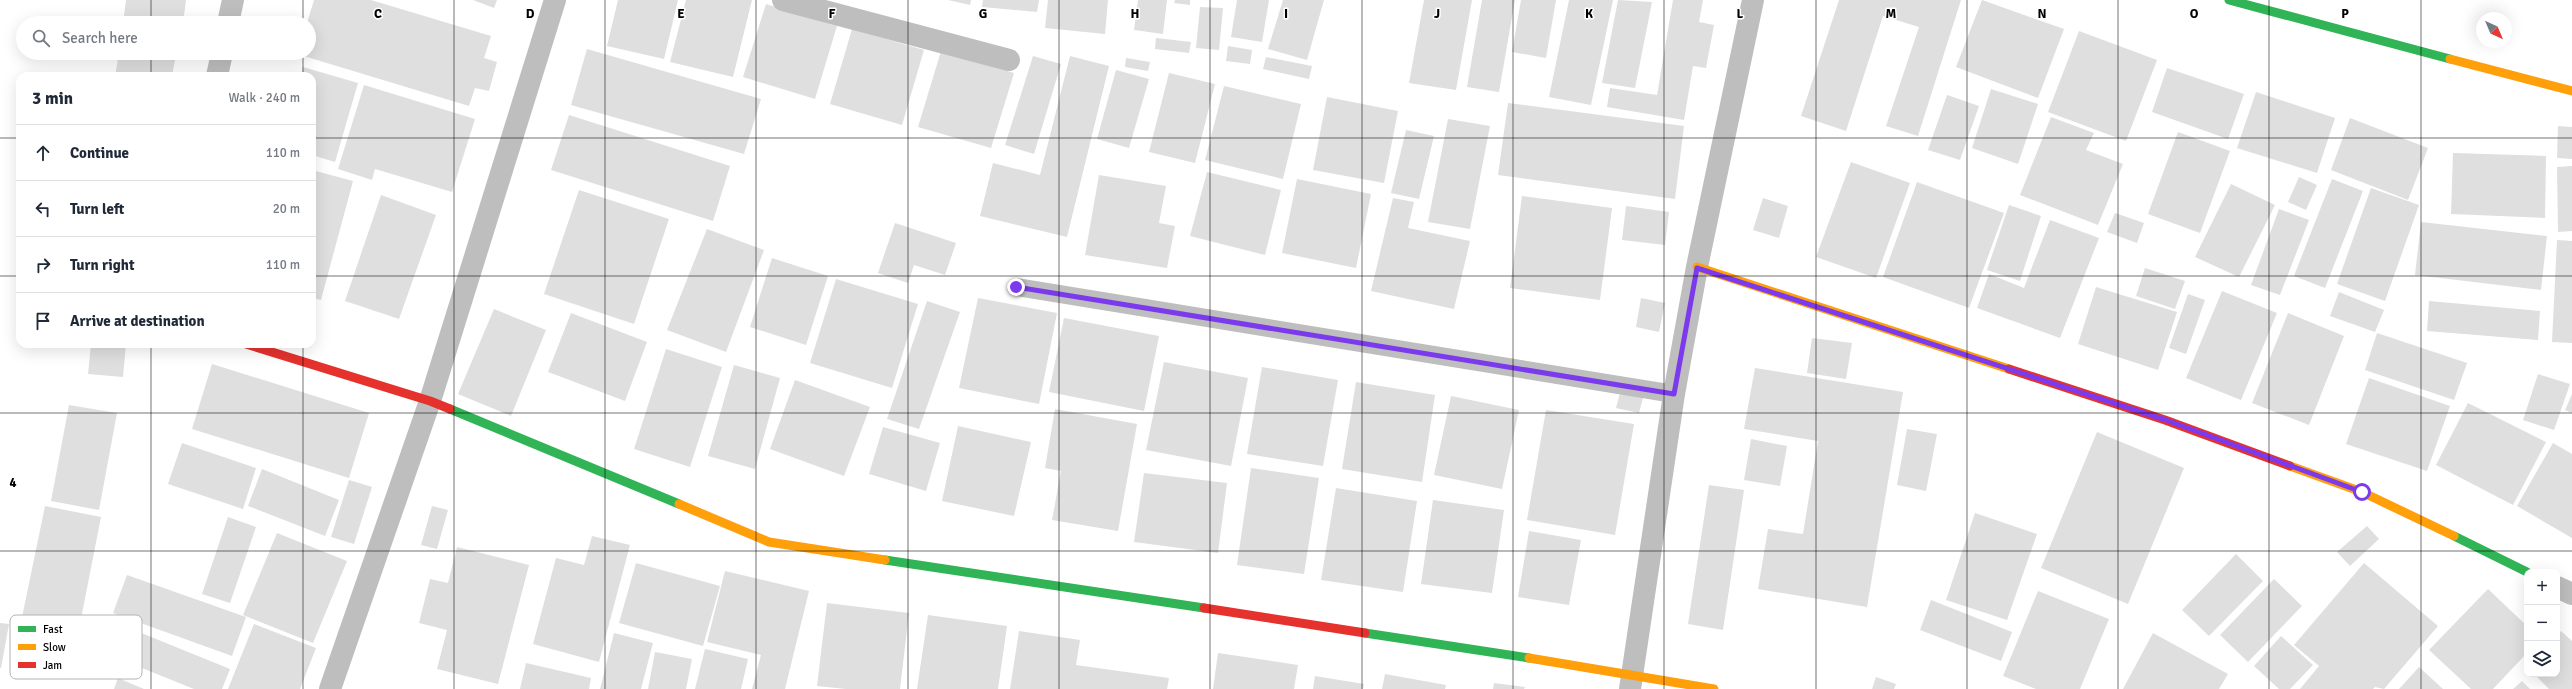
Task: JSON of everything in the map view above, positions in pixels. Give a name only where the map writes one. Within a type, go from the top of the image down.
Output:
[{"type":"street","points":[[230,16],[233,0]]},
{"type":"street","points":[[330,689],[430,401],[555,0]]},
{"type":"street","points":[[783,0],[1009,60]]},
{"type":"street","points":[[1631,682],[1674,394],[1697,268],[1753,0]]},
{"type":"street","points":[[2234,1],[2572,91]]},
{"type":"street","points":[[218,72],[220,60]]},
{"type":"street","points":[[1697,268],[2166,420],[2362,492],[2524,571]]},
{"type":"street","points":[[259,348],[430,401],[769,542],[1631,682],[1714,689]]},
{"type":"street","points":[[2560,588],[2572,594]]},
{"type":"lane","points":[[1016,287],[1674,394]]},
{"type":"building","points":[[126,0],[186,0],[184,16],[124,16]]},
{"type":"building","points":[[314,0],[371,0],[491,36],[484,58],[497,62],[489,91],[475,88],[469,106],[316,60],[316,16],[309,16]]},
{"type":"building","points":[[473,0],[497,0],[494,8]]},
{"type":"building","points":[[618,0],[678,0],[664,59],[607,46]]},
{"type":"building","points":[[686,0],[752,0],[733,77],[670,62]]},
{"type":"building","points":[[948,0],[971,0],[970,5]]},
{"type":"building","points":[[983,0],[1039,0],[1037,12],[982,7]]},
{"type":"building","points":[[1048,0],[1108,0],[1105,34],[1045,28]]},
{"type":"building","points":[[1138,0],[1167,0],[1163,34],[1134,30]]},
{"type":"building","points":[[1175,0],[1190,0],[1190,5],[1174,3]]},
{"type":"building","points":[[1237,0],[1269,0],[1262,42],[1231,37]]},
{"type":"building","points":[[1283,0],[1324,0],[1307,60],[1268,49]]},
{"type":"building","points":[[1424,0],[1472,0],[1456,90],[1409,83]]},
{"type":"building","points":[[1482,0],[1515,0],[1499,92],[1467,87]]},
{"type":"building","points":[[1521,0],[1556,0],[1546,58],[1512,52]]},
{"type":"building","points":[[1569,0],[1613,0],[1591,105],[1549,97]]},
{"type":"building","points":[[1618,0],[1652,2],[1635,88],[1602,83]]},
{"type":"building","points":[[1673,0],[1703,0],[1699,22],[1714,25],[1706,68],[1693,66],[1684,120],[1607,107],[1610,88],[1657,95]]},
{"type":"building","points":[[1839,0],[1961,0],[1918,136],[1886,126],[1919,27],[1883,16],[1846,131],[1801,116]]},
{"type":"building","points":[[1982,0],[2064,29],[2038,98],[1956,67]]},
{"type":"building","points":[[766,4],[837,26],[815,99],[743,77]]},
{"type":"building","points":[[1200,7],[1223,8],[1219,50],[1196,48]]},
{"type":"building","points":[[852,29],[924,50],[902,125],[830,104]]},
{"type":"building","points":[[2079,31],[2157,60],[2126,141],[2048,112]]},
{"type":"building","points":[[1156,38],[1191,42],[1189,53],[1155,49]]},
{"type":"building","points":[[1228,46],[1252,50],[1250,64],[1226,61]]},
{"type":"building","points":[[587,49],[761,99],[744,154],[571,105]]},
{"type":"building","points":[[941,51],[1014,73],[991,148],[918,127]]},
{"type":"building","points":[[1033,56],[1061,64],[1034,154],[1005,145]]},
{"type":"building","points":[[1070,56],[1109,66],[1067,237],[980,216],[993,163],[1040,175]]},
{"type":"building","points":[[1266,57],[1312,66],[1309,79],[1263,69]]},
{"type":"building","points":[[1126,58],[1150,62],[1148,71],[1125,67]]},
{"type":"building","points":[[118,60],[175,60],[173,72],[116,72]]},
{"type":"building","points":[[303,67],[358,83],[335,162],[316,156],[316,72],[302,72]]},
{"type":"building","points":[[2167,68],[2244,94],[2228,139],[2152,112]]},
{"type":"building","points":[[1116,70],[1149,79],[1129,148],[1097,139]]},
{"type":"building","points":[[1169,73],[1215,84],[1195,163],[1149,152]]},
{"type":"building","points":[[364,85],[475,119],[452,192],[375,169],[372,180],[338,169]]},
{"type":"building","points":[[1224,86],[1301,104],[1283,179],[1205,160]]},
{"type":"building","points":[[1991,89],[2038,104],[2018,164],[1972,148]]},
{"type":"building","points":[[2256,92],[2335,118],[2317,173],[2237,148]]},
{"type":"building","points":[[1947,95],[1979,106],[1960,160],[1928,150]]},
{"type":"building","points":[[1327,97],[1398,111],[1384,183],[1313,170]]},
{"type":"building","points":[[1508,103],[1684,126],[1675,199],[1498,175]]},
{"type":"building","points":[[569,115],[730,166],[713,221],[551,170]]},
{"type":"building","points":[[2051,117],[2094,133],[2086,150],[2123,164],[2098,225],[2020,195]]},
{"type":"building","points":[[2350,118],[2428,148],[2408,200],[2331,170]]},
{"type":"building","points":[[1448,119],[1490,126],[1470,229],[1428,222]]},
{"type":"building","points":[[2558,126],[2572,127],[2572,159],[2557,158]]},
{"type":"building","points":[[1406,130],[1434,136],[1419,199],[1391,193]]},
{"type":"building","points":[[2178,132],[2230,151],[2200,233],[2148,214]]},
{"type":"building","points":[[2453,153],[2546,156],[2545,218],[2451,214]]},
{"type":"building","points":[[1851,162],[1910,183],[1876,278],[1816,257]]},
{"type":"building","points":[[2572,166],[2572,231],[2558,232],[2557,167]]},
{"type":"building","points":[[316,171],[353,181],[321,300],[316,299]]},
{"type":"building","points":[[1207,172],[1281,190],[1265,255],[1190,236]]},
{"type":"building","points":[[1099,175],[1166,186],[1159,223],[1175,226],[1167,268],[1085,255]]},
{"type":"building","points":[[2299,177],[2317,185],[2306,210],[2288,202]]},
{"type":"building","points":[[1297,179],[1371,194],[1356,268],[1282,253]]},
{"type":"building","points":[[2332,179],[2363,191],[2325,288],[2294,276]]},
{"type":"building","points":[[1917,182],[2004,213],[1969,308],[1883,277]]},
{"type":"building","points":[[2231,184],[2275,205],[2239,277],[2195,257]]},
{"type":"building","points":[[2371,188],[2419,205],[2385,301],[2337,284]]},
{"type":"building","points":[[579,190],[669,219],[634,324],[544,294]]},
{"type":"building","points":[[381,195],[436,215],[399,319],[345,301]]},
{"type":"building","points":[[1522,196],[1612,208],[1600,300],[1510,288]]},
{"type":"building","points":[[1393,198],[1414,202],[1408,228],[1470,241],[1454,309],[1371,291]]},
{"type":"building","points":[[1763,198],[1788,206],[1779,238],[1753,230]]},
{"type":"building","points":[[2009,205],[2041,216],[2020,281],[1987,270]]},
{"type":"building","points":[[1626,206],[1669,212],[1665,245],[1622,240]]},
{"type":"building","points":[[2279,209],[2309,220],[2280,295],[2251,285]]},
{"type":"building","points":[[2115,213],[2144,223],[2137,243],[2107,232]]},
{"type":"building","points":[[2050,220],[2099,238],[2060,338],[1977,308],[1989,274],[2024,288]]},
{"type":"building","points":[[2421,222],[2547,236],[2541,290],[2415,275]]},
{"type":"building","points":[[895,223],[956,243],[945,275],[914,265],[908,283],[878,273]]},
{"type":"building","points":[[707,229],[764,250],[726,352],[667,330]]},
{"type":"building","points":[[2557,240],[2572,241],[2572,343],[2552,342]]},
{"type":"building","points":[[772,258],[828,276],[806,345],[750,327]]},
{"type":"building","points":[[2145,268],[2185,281],[2175,309],[2136,296]]},
{"type":"building","points":[[836,279],[918,304],[892,388],[810,363]]},
{"type":"building","points":[[2096,287],[2177,312],[2158,370],[2078,344]]},
{"type":"building","points":[[2222,291],[2277,313],[2241,400],[2186,378]]},
{"type":"building","points":[[2339,292],[2384,310],[2375,332],[2330,316]]},
{"type":"building","points":[[2188,294],[2205,300],[2186,354],[2169,348]]},
{"type":"building","points":[[978,298],[1057,313],[1039,404],[959,388]]},
{"type":"building","points":[[1641,298],[1665,303],[1659,332],[1636,327]]},
{"type":"building","points":[[927,301],[960,312],[919,429],[887,419]]},
{"type":"building","points":[[2429,301],[2540,311],[2538,340],[2427,331]]},
{"type":"building","points":[[494,309],[546,330],[511,416],[458,394]]},
{"type":"building","points":[[571,313],[647,342],[625,401],[548,372]]},
{"type":"building","points":[[2288,313],[2344,336],[2309,425],[2252,403]]},
{"type":"building","points":[[1064,318],[1159,336],[1144,411],[1049,392]]},
{"type":"building","points":[[2377,333],[2467,363],[2454,400],[2365,370]]},
{"type":"building","points":[[1812,338],[1852,343],[1846,379],[1807,373]]},
{"type":"building","points":[[91,348],[126,348],[123,377],[88,374]]},
{"type":"building","points":[[666,349],[722,367],[690,467],[634,449]]},
{"type":"building","points":[[1164,362],[1248,378],[1231,466],[1146,450]]},
{"type":"building","points":[[212,364],[369,413],[349,478],[192,429]]},
{"type":"building","points":[[734,365],[780,378],[755,469],[708,456]]},
{"type":"building","points":[[1262,367],[1338,380],[1323,466],[1247,454]]},
{"type":"building","points":[[1755,368],[1903,392],[1867,607],[1758,589],[1768,529],[1803,534],[1818,441],[1744,429]]},
{"type":"building","points":[[2538,374],[2570,384],[2554,430],[2523,420]]},
{"type":"building","points":[[2369,378],[2450,406],[2427,471],[2346,444]]},
{"type":"building","points":[[795,380],[870,407],[844,476],[770,449]]},
{"type":"building","points":[[1356,382],[1435,395],[1422,482],[1342,469]]},
{"type":"building","points":[[1621,389],[1644,394],[1639,413],[1616,408]]},
{"type":"building","points":[[2572,394],[2572,413],[2565,410]]},
{"type":"building","points":[[1451,396],[1519,410],[1502,489],[1434,475]]},
{"type":"building","points":[[2468,403],[2546,442],[2513,505],[2436,465]]},
{"type":"building","points":[[69,405],[117,413],[99,510],[51,501]]},
{"type":"building","points":[[1055,409],[1137,424],[1118,531],[1052,520],[1061,471],[1045,468]]},
{"type":"building","points":[[1546,410],[1634,424],[1615,535],[1527,520]]},
{"type":"building","points":[[958,426],[1031,442],[1014,516],[942,501]]},
{"type":"building","points":[[883,427],[940,443],[926,491],[869,474]]},
{"type":"building","points":[[1907,429],[1937,434],[1926,491],[1897,485]]},
{"type":"building","points":[[2097,432],[2184,468],[2128,604],[2041,568]]},
{"type":"building","points":[[1751,439],[1787,446],[1780,486],[1744,480]]},
{"type":"building","points":[[182,443],[256,468],[243,509],[168,484]]},
{"type":"building","points":[[2553,443],[2572,454],[2572,538],[2517,506]]},
{"type":"building","points":[[1251,468],[1319,478],[1304,574],[1237,565]]},
{"type":"building","points":[[262,469],[339,500],[325,536],[248,506]]},
{"type":"building","points":[[1144,473],[1227,483],[1218,553],[1134,542]]},
{"type":"building","points":[[349,480],[372,487],[354,544],[331,537]]},
{"type":"building","points":[[1709,485],[1744,490],[1723,630],[1688,624]]},
{"type":"building","points":[[1336,488],[1417,501],[1403,592],[1321,580]]},
{"type":"building","points":[[1433,500],[1504,510],[1492,593],[1421,584]]},
{"type":"building","points":[[45,506],[101,517],[82,615],[22,615]]},
{"type":"building","points":[[432,506],[448,510],[437,549],[421,545]]},
{"type":"building","points":[[1975,513],[2037,534],[2007,620],[1946,600]]},
{"type":"building","points":[[228,517],[256,527],[230,603],[202,594]]},
{"type":"building","points":[[2367,526],[2379,539],[2350,566],[2337,552]]},
{"type":"building","points":[[1529,531],[1581,540],[1569,605],[1518,597]]},
{"type":"building","points":[[277,533],[347,561],[313,643],[243,615]]},
{"type":"building","points":[[592,536],[630,545],[599,662],[533,644],[556,558],[584,565]]},
{"type":"building","points":[[457,547],[529,565],[498,684],[437,669],[447,630],[419,623],[430,579],[448,583]]},
{"type":"building","points":[[2236,554],[2263,581],[2209,636],[2182,610]]},
{"type":"building","points":[[636,563],[720,586],[703,646],[619,623]]},
{"type":"building","points":[[2364,563],[2438,626],[2384,689],[2375,687],[2373,689],[2300,689],[2319,666],[2294,645]]},
{"type":"building","points":[[725,571],[809,591],[785,689],[752,689],[761,655],[707,642]]},
{"type":"building","points":[[127,575],[246,617],[232,656],[142,623],[142,615],[119,615],[113,613]]},
{"type":"building","points":[[2274,579],[2302,606],[2248,662],[2220,635]]},
{"type":"building","points":[[2488,589],[2524,623],[2524,656],[2493,689],[2471,689],[2429,650]]},
{"type":"building","points":[[2038,591],[2109,619],[2080,689],[2036,689],[2003,676]]},
{"type":"building","points":[[1931,600],[2012,632],[2001,661],[1920,630]]},
{"type":"building","points":[[827,603],[909,613],[900,689],[846,689],[817,686]]},
{"type":"building","points":[[928,615],[1007,626],[998,689],[917,689]]},
{"type":"building","points":[[0,623],[9,624],[1,668],[0,668]]},
{"type":"building","points":[[254,624],[316,648],[300,689],[228,689]]},
{"type":"building","points":[[1019,631],[1080,640],[1076,665],[1169,678],[1167,689],[1010,689]]},
{"type":"building","points":[[2561,631],[2572,641],[2572,689],[2549,689],[2537,677],[2560,677]]},
{"type":"building","points":[[142,633],[230,669],[222,689],[194,689],[142,668]]},
{"type":"building","points":[[614,633],[653,643],[641,689],[600,689]]},
{"type":"building","points":[[2153,633],[2228,674],[2219,689],[2123,689]]},
{"type":"building","points":[[2281,636],[2313,665],[2290,689],[2279,689],[2254,666]]},
{"type":"building","points":[[705,649],[748,659],[741,689],[695,689]]},
{"type":"building","points":[[655,652],[692,659],[686,689],[648,689]]},
{"type":"building","points":[[1218,653],[1298,665],[1294,689],[1213,689]]},
{"type":"building","points":[[526,663],[591,678],[589,689],[520,689]]},
{"type":"building","points":[[2419,667],[2443,689],[2399,689]]},
{"type":"building","points":[[1385,674],[1446,685],[1445,689],[1382,689]]},
{"type":"building","points":[[1315,676],[1364,684],[1363,689],[1313,689]]},
{"type":"building","points":[[1876,677],[1896,684],[1894,689],[1872,689]]},
{"type":"building","points":[[118,679],[120,679],[144,689],[114,689]]},
{"type":"building","points":[[2522,681],[2530,689],[2513,689]]},
{"type":"building","points":[[1494,683],[1525,687],[1524,689],[1493,689]]},
{"type":"traffic: fast","points":[[2229,0],[2450,59]]},
{"type":"traffic: fast","points":[[450,409],[679,504]]},
{"type":"traffic: fast","points":[[2454,536],[2524,571]]},
{"type":"traffic: fast","points":[[885,560],[1204,608]]},
{"type":"traffic: fast","points":[[1365,633],[1529,658]]},
{"type":"traffic: slow","points":[[2450,59],[2572,91]]},
{"type":"traffic: slow","points":[[1697,267],[2009,369]]},
{"type":"traffic: slow","points":[[2290,466],[2362,492],[2454,536]]},
{"type":"traffic: slow","points":[[679,504],[769,542],[885,560]]},
{"type":"traffic: slow","points":[[1529,658],[1714,689]]},
{"type":"traffic: jam","points":[[259,348],[430,401],[450,409]]},
{"type":"traffic: jam","points":[[2009,369],[2165,420],[2290,466]]},
{"type":"traffic: jam","points":[[1204,608],[1365,633]]},
{"type":"route","points":[[1016,287],[1674,394],[1697,268],[2166,420],[2362,492]]}]
